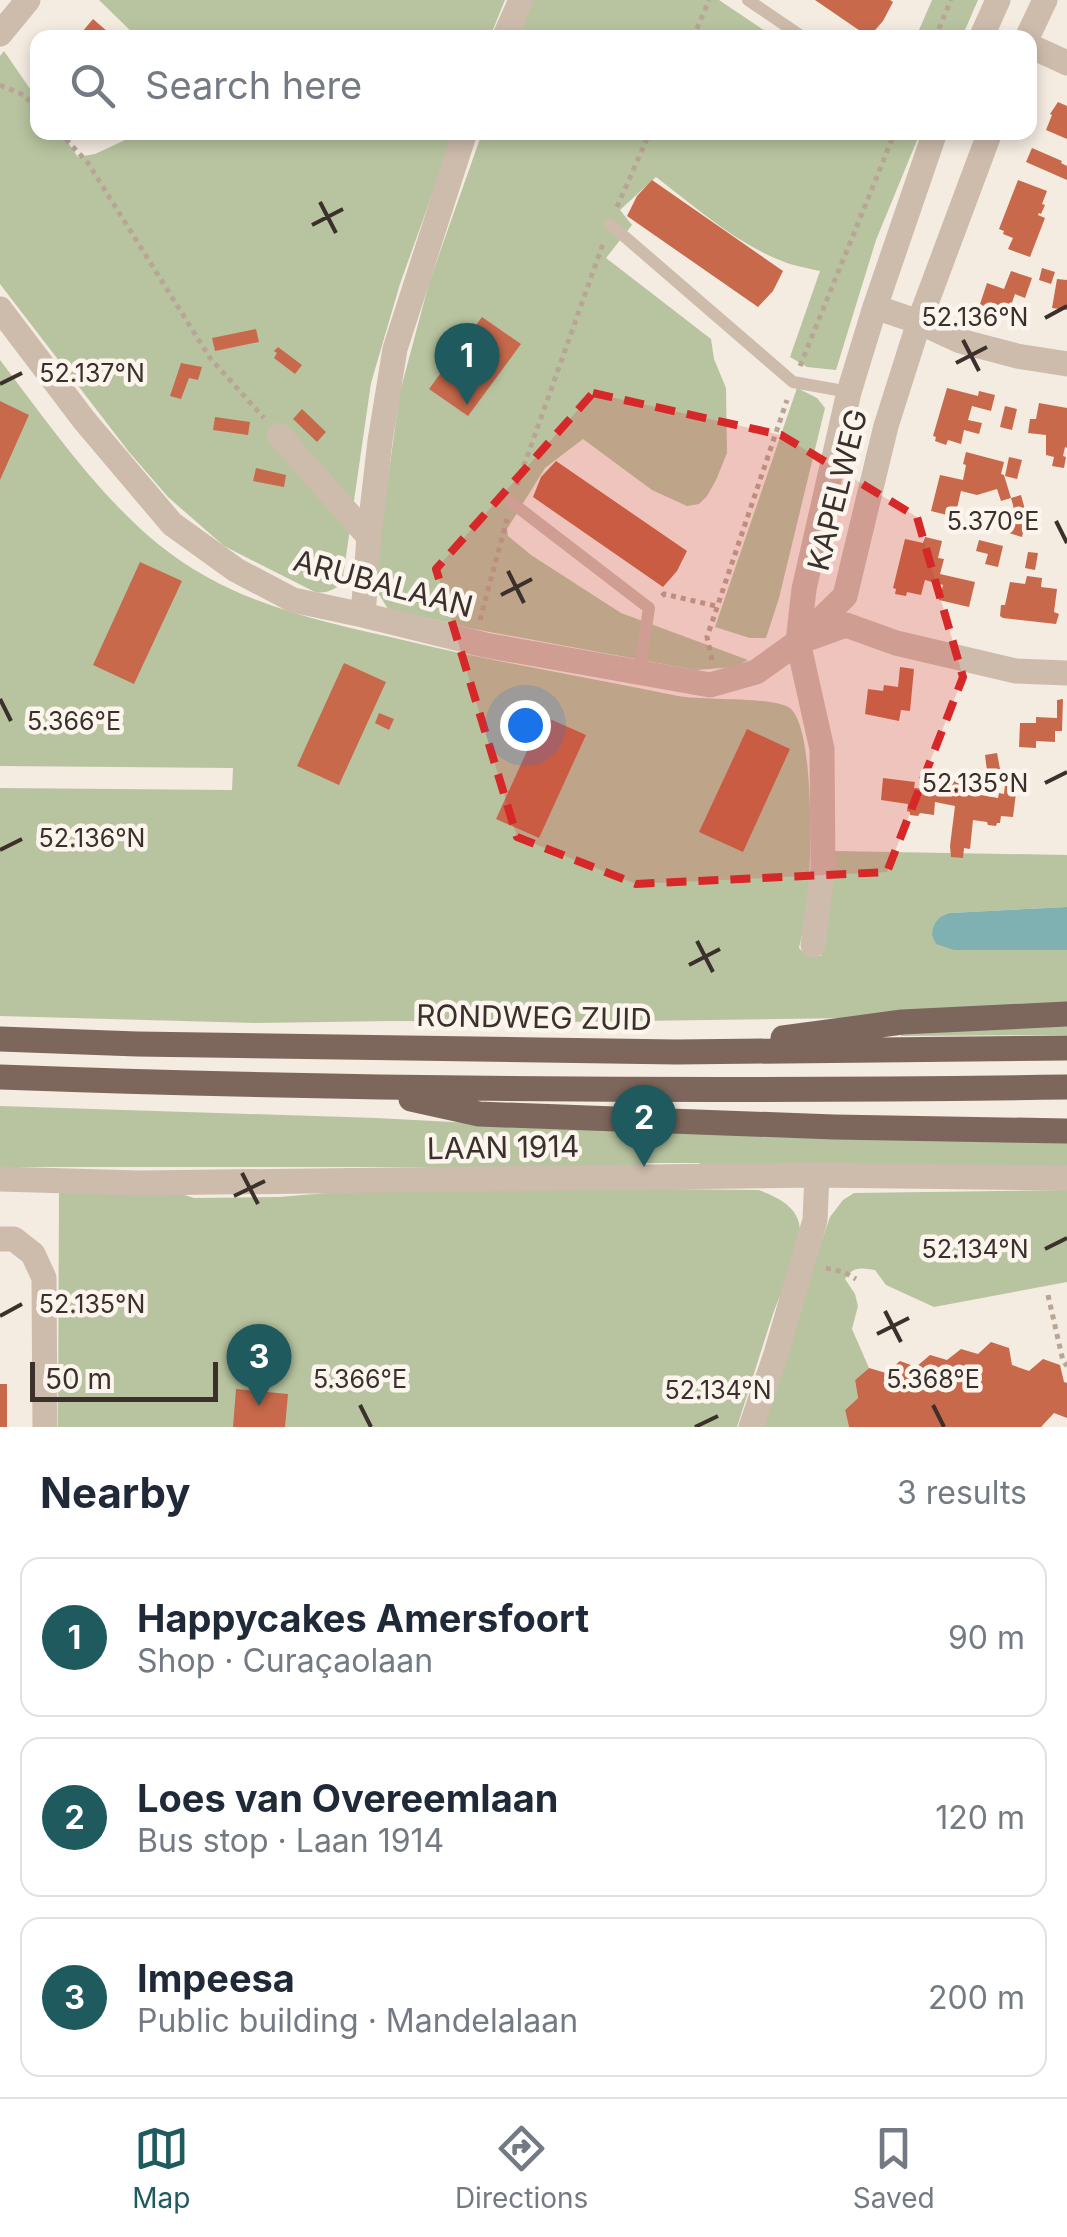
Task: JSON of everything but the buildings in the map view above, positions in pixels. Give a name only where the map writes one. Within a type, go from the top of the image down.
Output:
[{"type":"main road","points":[[678,1052],[902,1022],[1067,1014]]},
{"type":"main road","name":"RONDWEG ZUID","points":[[0,1039],[678,1052],[1067,1048]]},
{"type":"main road","points":[[0,1077],[632,1090],[1067,1087]]},
{"type":"main road","points":[[358,1087],[479,1114],[1067,1131]]},
{"type":"street","points":[[508,30],[521,0]]},
{"type":"street","points":[[989,30],[998,0]]},
{"type":"street","points":[[1031,30],[1045,0]]},
{"type":"street","points":[[0,34],[25,2]]},
{"type":"street","points":[[1037,49],[1067,63]]},
{"type":"street","points":[[363,615],[380,441],[395,349],[462,140]]},
{"type":"street","name":"KAPELWEG","points":[[798,642],[804,589],[849,392],[932,140]]},
{"type":"street","name":"KAPELWEG","points":[[798,642],[845,596],[886,426],[919,322],[987,140]]},
{"type":"street","points":[[875,306],[960,341],[1067,364]]},
{"type":"street","name":"ARUBALAAN","points":[[0,309],[84,420],[172,524],[236,570],[293,600],[474,642],[702,684],[756,672],[798,642]]},
{"type":"street","points":[[279,435],[369,537]]},
{"type":"street","points":[[813,945],[823,868],[822,749],[798,642],[846,625],[896,643],[1016,671],[1067,673]]},
{"type":"street","points":[[750,1427],[815,1220],[816,1175]]},
{"type":"street","name":"LAAN 1914","points":[[0,1180],[159,1183],[816,1175],[1067,1178]]},
{"type":"street","points":[[0,1239],[14,1239],[34,1254],[44,1278],[45,1427]]},
{"type":"lane","points":[[748,0],[792,30]]},
{"type":"lane","points":[[610,224],[793,382]]},
{"type":"lane","name":"KAPELWEG","points":[[793,382],[849,392]]},
{"type":"lane","points":[[511,502],[649,608],[639,674]]},
{"type":"path","points":[[696,30],[709,0]]},
{"type":"path","points":[[938,30],[951,0]]},
{"type":"path","points":[[0,85],[30,101]]},
{"type":"path","points":[[66,140],[88,163],[210,358],[279,435]]},
{"type":"path","points":[[474,642],[511,502],[610,224],[647,140]]},
{"type":"path","points":[[718,683],[707,636],[716,606],[793,382],[891,140]]},
{"type":"path","points":[[649,608],[664,594],[716,606]]},
{"type":"path","points":[[804,1261],[856,1279]]},
{"type":"path","points":[[1048,1295],[1067,1366]]},
{"type":"highlighted area","points":[[593,393],[781,435],[917,517],[963,677],[887,872],[636,884],[517,837],[436,569]]},
{"type":"green space","points":[[99,0],[505,0],[493,30],[130,30]]},
{"type":"green space","points":[[533,0],[719,0],[764,30],[521,30]]},
{"type":"green space","points":[[932,0],[978,0],[965,30],[919,30]]},
{"type":"green space","points":[[4,51],[30,89],[30,140],[66,140],[78,157],[125,140],[451,140],[400,284],[371,383],[339,586],[315,592],[224,546],[168,497],[0,284],[0,56]]},
{"type":"green space","points":[[480,140],[917,140],[876,240],[836,370],[807,367],[790,357],[820,271],[786,263],[749,245],[656,177],[620,210],[632,225],[606,258],[711,339],[726,388],[727,453],[707,496],[699,504],[687,506],[652,490],[583,439],[545,468],[507,529],[508,536],[531,555],[621,613],[748,660],[734,667],[696,670],[388,609],[377,591],[376,564],[400,392],[429,283]]},
{"type":"green space","points":[[0,360],[74,456],[135,524],[186,564],[244,595],[337,625],[472,655],[678,696],[771,702],[791,709],[804,743],[810,798],[808,896],[799,948],[803,952],[821,956],[835,851],[1067,855],[1067,907],[950,913],[955,950],[1067,950],[1067,1008],[848,1018],[561,1022],[258,1023],[0,1016],[0,788],[232,790],[233,768],[0,766]]},
{"type":"green space","points":[[797,388],[817,398],[825,408],[766,638],[750,638],[715,627]]},
{"type":"green space","points":[[1067,1022],[1067,1035],[901,1036],[901,1031]]},
{"type":"green space","points":[[0,1106],[605,1130],[1067,1143],[1067,1167],[704,1167],[699,1163],[644,1163],[639,1167],[0,1167]]},
{"type":"green space","points":[[583,1188],[759,1190],[778,1198],[793,1211],[800,1234],[796,1258],[773,1314],[737,1427],[58,1427],[59,1192],[172,1191],[194,1198]]},
{"type":"green space","points":[[1067,1190],[1067,1282],[934,1307],[886,1285],[875,1270],[854,1270],[845,1279],[858,1306],[852,1329],[869,1368],[855,1380],[858,1398],[845,1410],[849,1427],[761,1427],[830,1217],[843,1200],[854,1193]]},
{"type":"water","points":[[1067,907],[1067,950],[954,950],[936,944],[932,935],[937,921],[950,913]]},
{"type":"place","name":"Happycakes Amersfoort","points":[[467,405]]},
{"type":"place","name":"Loes van Overeemlaan","points":[[644,1167]]},
{"type":"place","name":"Impeesa","points":[[259,1406]]}]
